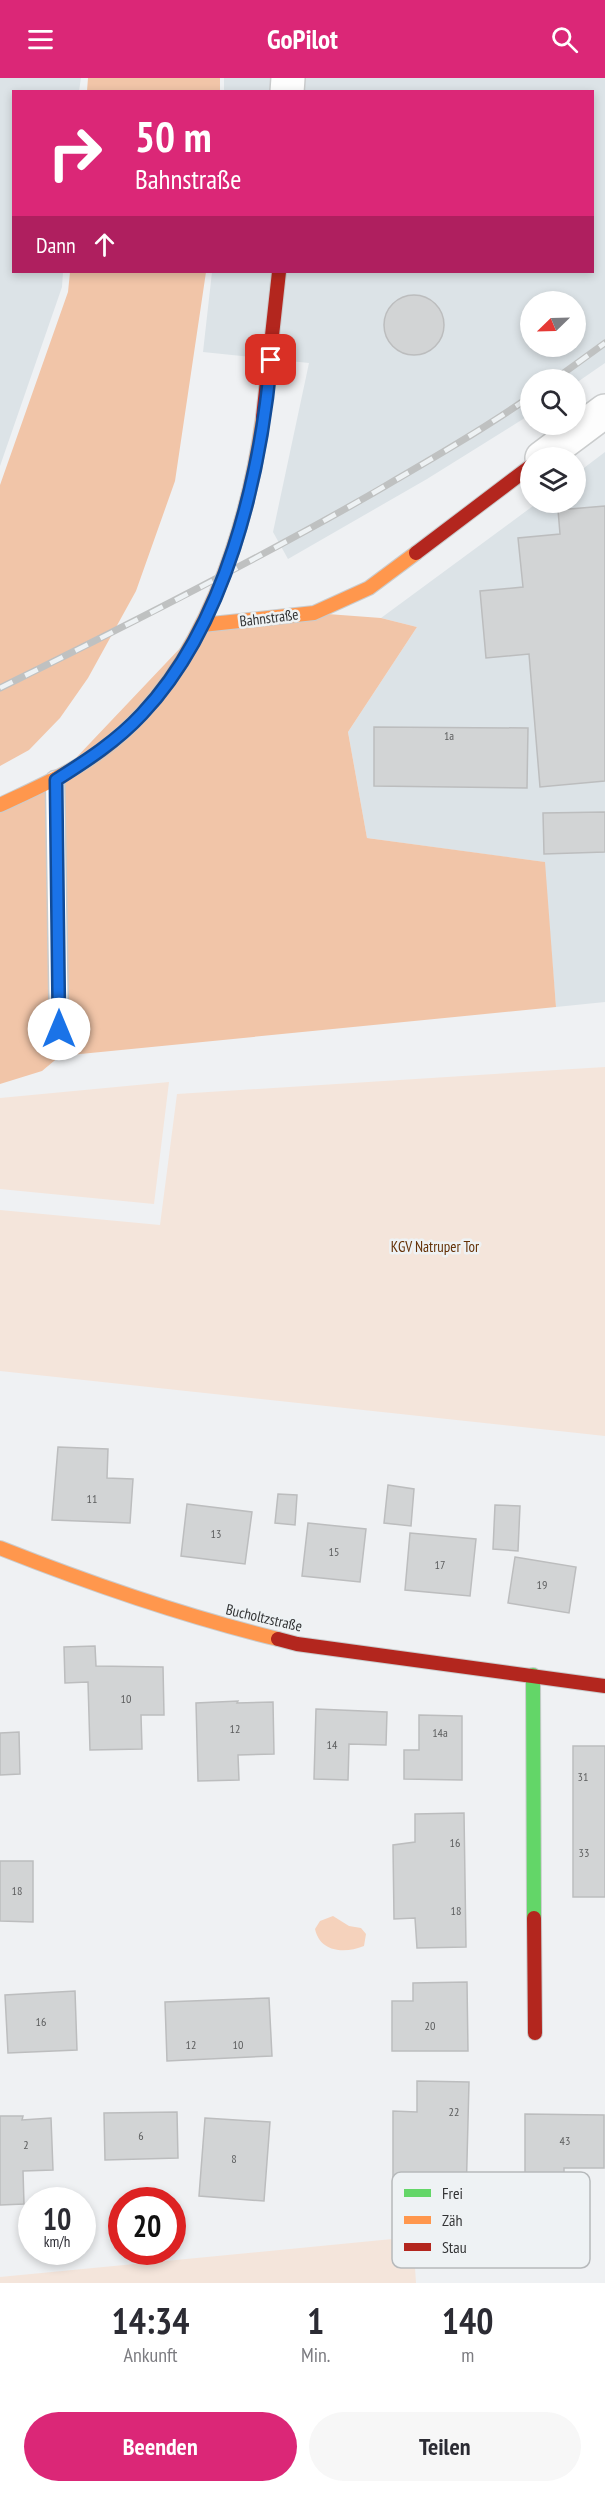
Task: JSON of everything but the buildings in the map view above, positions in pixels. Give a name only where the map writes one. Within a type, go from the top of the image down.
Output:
[{"type":"street","points":[[0,805],[56,780],[102,750],[142,714],[175,671],[202,625],[225,575],[248,499],[269,381],[279,273]]},
{"type":"street","points":[[558,447],[605,411]]},
{"type":"street","name":"Bahnstraße","points":[[202,625],[314,613],[369,588],[520,474]]},
{"type":"street","name":"Bucholtzstraße","points":[[0,1548],[93,1585],[200,1620],[297,1644],[605,1686]]},
{"type":"street","points":[[532,1675],[535,2033]]},
{"type":"lane","points":[[56,780],[59,1029]]},
{"type":"shaded area","points":[[0,78],[81,78],[79,90],[12,90],[12,273],[63,273],[62,287],[0,466]]},
{"type":"shaded area","points":[[88,78],[220,78],[220,90],[87,90]]},
{"type":"shaded area","points":[[224,78],[605,78],[605,363],[586,376],[586,369],[520,369],[520,421],[427,479],[288,559],[273,532],[309,363],[203,352],[212,273],[594,273],[594,90],[224,90]]},
{"type":"shaded area","points":[[70,273],[206,273],[175,481],[136,591],[88,678],[60,718],[29,750],[0,766],[0,485],[68,292]]},
{"type":"shaded area","points":[[605,452],[605,1002],[556,1007],[544,862],[367,838],[348,732],[417,627],[381,618],[523,513],[586,513],[586,466]]},
{"type":"shaded area","points":[[314,613],[381,618],[417,627],[348,732],[367,838],[545,862],[556,1007],[60,1056],[42,1071],[0,1084],[0,805],[55,780],[202,625]]},
{"type":"shaded area","points":[[333,1916],[349,1926],[361,1928],[366,1934],[364,1946],[349,1950],[327,1947],[318,1937],[315,1929],[320,1921]]},
{"type":"green space","name":"KGV Natruper Tor","points":[[605,1067],[605,1436],[0,1371],[0,1210],[160,1225],[177,1094]]},
{"type":"green space","points":[[169,1082],[154,1204],[0,1189],[0,1098]]},
{"type":"green space","points":[[392,2239],[392,2268],[415,2268],[416,2283],[0,2283],[0,2277],[124,2265],[186,2265],[186,2259]]},
{"type":"railway","points":[[569,369],[605,343]]},
{"type":"railway","points":[[0,688],[185,595],[323,522],[451,448],[520,403]]},
{"type":"traffic: fast","points":[[533,1675],[534,1918]]},
{"type":"traffic: slow","points":[[0,805],[57,777],[98,753],[144,712],[172,676],[196,636],[216,594],[232,550],[246,506],[263,417]]},
{"type":"traffic: slow","points":[[202,625],[314,613],[369,588],[416,553]]},
{"type":"traffic: slow","points":[[0,1548],[138,1598],[278,1639]]},
{"type":"traffic: jam","points":[[263,417],[279,273]]},
{"type":"traffic: jam","points":[[416,553],[520,474]]},
{"type":"traffic: jam","points":[[278,1639],[297,1644],[605,1686]]},
{"type":"traffic: jam","points":[[534,1918],[535,2033]]},
{"type":"route","points":[[59,1029],[56,780],[102,750],[142,714],[175,671],[202,625],[225,575],[248,499],[271,360]]}]
